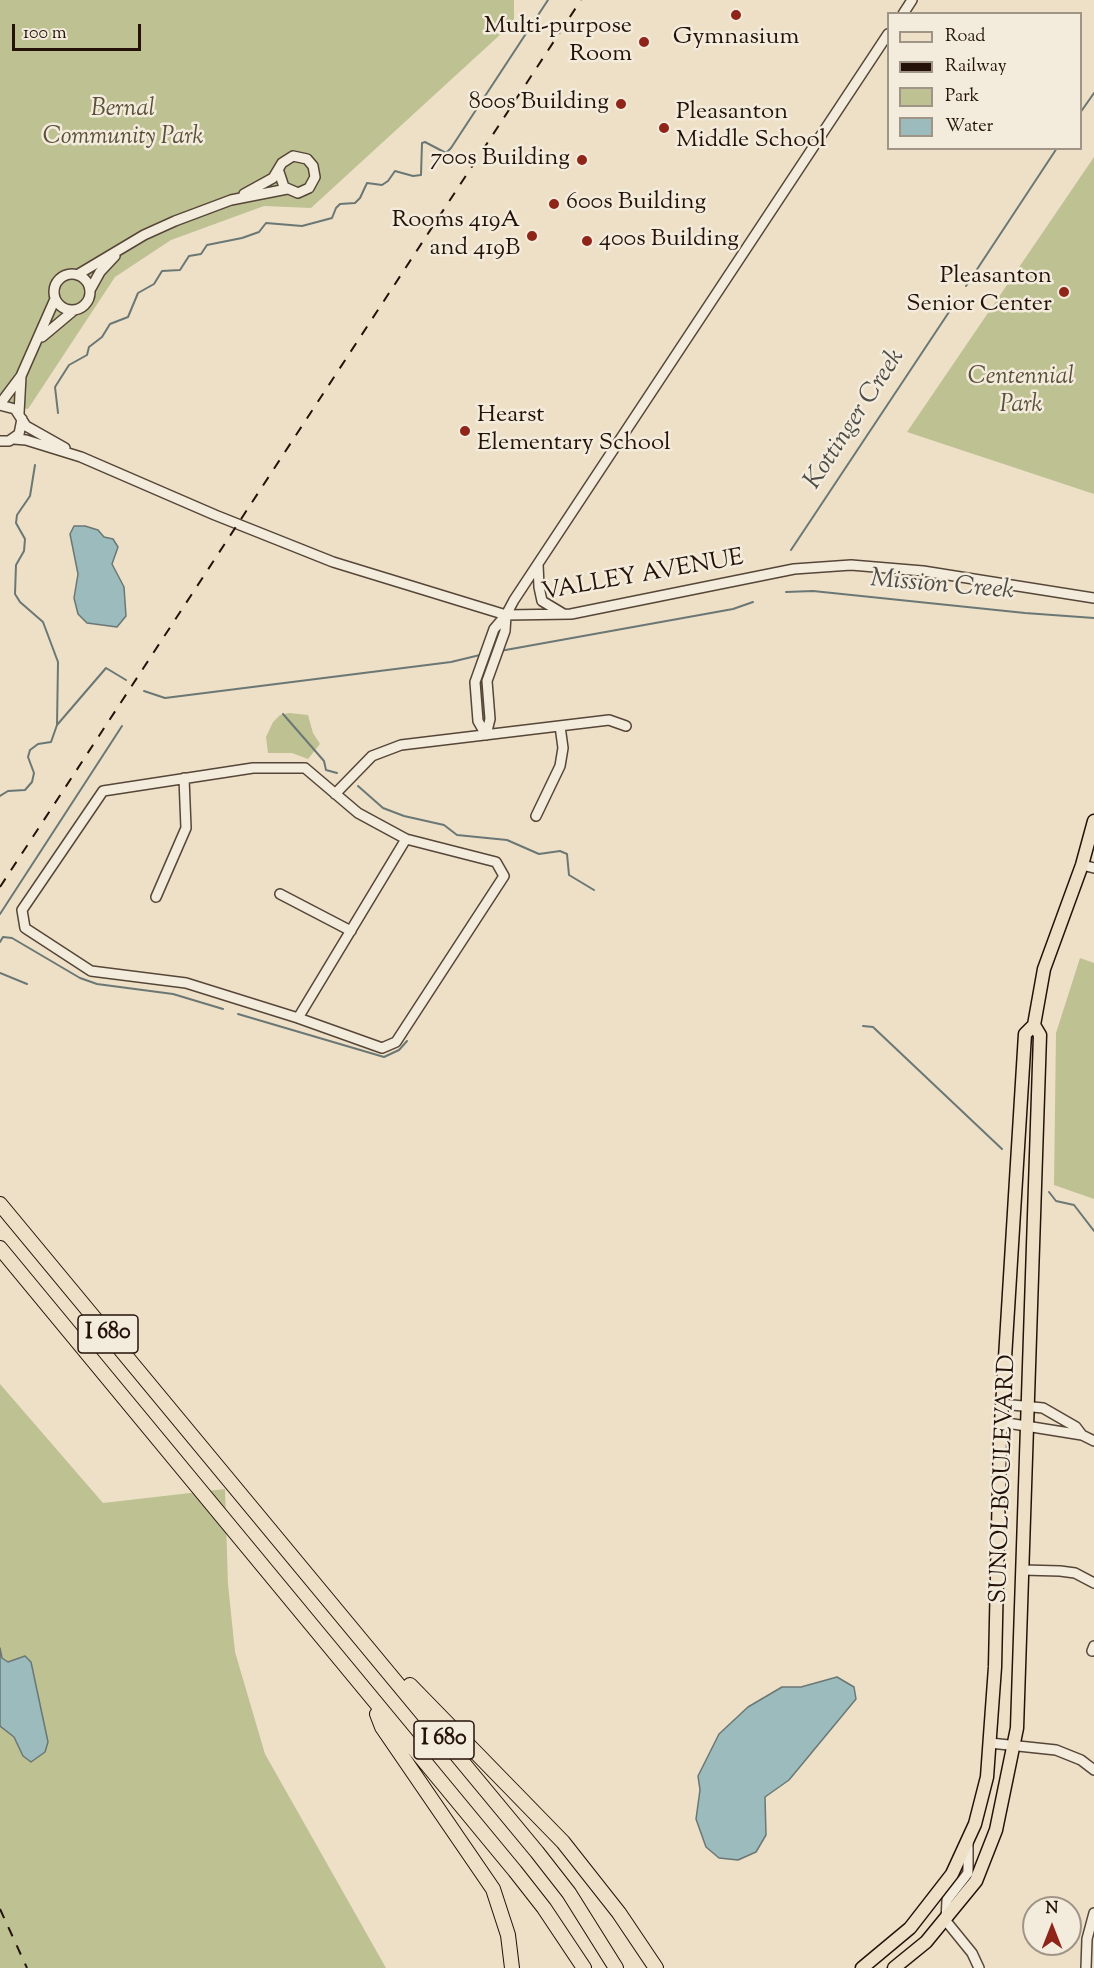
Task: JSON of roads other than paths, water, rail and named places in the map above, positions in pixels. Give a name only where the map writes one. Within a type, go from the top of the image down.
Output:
[{"type":"highway","name":"I 680","points":[[0,1204],[537,1852],[568,1893],[616,1968]]},
{"type":"highway","name":"I 680","points":[[0,1248],[368,1696],[515,1870],[544,1908],[584,1968]]},
{"type":"highway","points":[[341,1616],[563,1842],[619,1913],[656,1968]]},
{"type":"highway","points":[[368,1696],[382,1727],[493,1889],[508,1935],[512,1968]]},
{"type":"main road","name":"SUNOL BOULEVARD","points":[[862,1968],[891,1945],[930,1905],[952,1874],[968,1843],[985,1788],[995,1667],[1001,1422],[1024,1081],[1025,1034],[1034,1024],[1046,961],[1088,867],[1094,821]]},
{"type":"main road","name":"SUNOL BOULEVARD","points":[[894,1968],[926,1942],[946,1921],[976,1881],[992,1843],[1014,1745],[1023,1570],[1040,1035],[1034,1024]]},
{"type":"main road","points":[[1024,1081],[1029,1106],[1027,1148],[1029,1153],[1036,1155]]},
{"type":"street","points":[[486,735],[478,721],[475,682],[494,628],[506,615],[538,563],[887,36]]},
{"type":"street","points":[[293,156],[307,159],[314,166],[315,177],[309,188],[298,193],[286,189],[280,183],[279,172],[282,163],[293,156]]},
{"type":"street","points":[[77,275],[123,248],[176,221],[231,200],[266,182],[279,172]]},
{"type":"street","points":[[231,200],[286,189]]},
{"type":"street","points":[[38,341],[73,310],[87,304],[90,290],[100,272],[123,248]]},
{"type":"street","points":[[73,310],[61,307],[56,299],[55,287],[59,280],[66,275],[77,275],[85,279],[90,290]]},
{"type":"street","points":[[0,405],[21,376],[56,299]]},
{"type":"street","points":[[0,449],[22,427],[21,376]]},
{"type":"street","name":"VALLEY AVENUE","points":[[0,405],[10,406],[31,429],[81,457],[215,515],[333,562],[506,615],[564,614],[794,569],[851,565],[923,571],[1094,598]]},
{"type":"street","name":"VALLEY AVENUE","points":[[7,440],[26,440],[81,457]]},
{"type":"street","points":[[538,563],[539,587],[543,601],[564,614]]},
{"type":"street","points":[[486,735],[490,719],[487,681],[502,637],[506,615]]},
{"type":"street","points":[[335,794],[372,756],[386,749],[609,720],[626,726]]},
{"type":"street","points":[[536,816],[560,766],[563,748],[560,726]]},
{"type":"street","points":[[254,768],[305,768],[358,813],[406,839],[496,862],[504,876],[396,1042],[382,1048],[298,1018],[186,983],[91,971],[25,928],[22,910],[103,791],[184,778],[254,768]]},
{"type":"street","points":[[156,897],[186,828],[184,778]]},
{"type":"street","points":[[298,1018],[406,839]]},
{"type":"street","points":[[280,894],[351,931]]},
{"type":"street","points":[[1002,1404],[1043,1408],[1076,1427],[1082,1435]]},
{"type":"street","points":[[1001,1422],[1082,1435],[1094,1441]]},
{"type":"street","points":[[1023,1570],[1067,1572],[1094,1583]]},
{"type":"street","points":[[990,1743],[1056,1750],[1081,1760],[1094,1770]]},
{"type":"street","name":"SUNOL BOULEVARD","points":[[946,1921],[947,1900],[968,1873],[968,1843]]},
{"type":"street","points":[[1086,1968],[1087,1939],[1094,1913]]},
{"type":"street","points":[[946,1921],[972,1953],[979,1968]]},
{"type":"water","points":[[74,526],[85,526],[98,530],[104,537],[113,539],[118,547],[112,564],[124,587],[126,616],[117,627],[87,623],[78,614],[74,598],[78,574],[70,534]]},
{"type":"water","points":[[0,1648],[2,1658],[8,1662],[25,1656],[31,1662],[48,1742],[45,1752],[31,1762],[23,1756],[14,1737],[0,1726]]},
{"type":"water","points":[[837,1677],[854,1687],[856,1699],[789,1780],[765,1797],[766,1835],[756,1852],[738,1860],[719,1858],[706,1847],[696,1819],[700,1790],[698,1776],[719,1734],[748,1707],[782,1687],[801,1687]]},
{"type":"waterway","points":[[58,413],[55,387],[69,365],[87,355],[89,347],[102,337],[110,324],[128,317],[138,293],[154,284],[162,271],[180,270],[189,256],[201,254],[207,245],[259,232],[266,223],[302,226],[332,218],[340,204],[355,203],[367,183],[382,185],[395,171],[413,176],[421,175],[422,143],[425,142],[446,153],[451,148],[548,0]]},
{"type":"waterway","name":"Kottinger Creek","points":[[1082,110],[1094,93]]},
{"type":"waterway","name":"Kottinger Creek","points":[[966,286],[1056,150]]},
{"type":"waterway","name":"Kottinger Creek","points":[[791,550],[951,309]]},
{"type":"waterway","points":[[0,796],[8,791],[25,790],[32,782],[34,773],[28,757],[30,750],[38,744],[51,742],[57,725],[58,662],[43,622],[20,602],[15,594],[16,565],[24,551],[25,539],[16,523],[17,515],[30,496],[35,465]]},
{"type":"waterway","name":"Mission Creek","points":[[786,592],[813,591],[1094,618]]},
{"type":"waterway","points":[[500,651],[733,609],[753,602]]},
{"type":"waterway","points":[[144,691],[165,698],[451,662],[480,655]]},
{"type":"waterway","points":[[57,725],[106,668],[126,680]]},
{"type":"waterway","points":[[283,714],[324,761],[326,770],[337,773]]},
{"type":"waterway","points":[[0,914],[122,726]]},
{"type":"waterway","points":[[358,786],[383,808],[404,816],[444,825],[457,835],[507,840],[539,854],[560,851],[567,854],[569,875],[594,890]]},
{"type":"waterway","points":[[0,942],[3,937],[12,938],[80,978],[97,984],[173,994],[223,1009]]},
{"type":"waterway","points":[[0,973],[27,984]]},
{"type":"waterway","points":[[238,1014],[384,1057],[399,1050],[407,1041]]},
{"type":"waterway","points":[[863,1026],[873,1027],[1002,1149]]},
{"type":"waterway","points":[[1049,1192],[1056,1201],[1074,1205],[1094,1231]]},
{"type":"railway","points":[[0,887],[581,0]]},
{"type":"railway","points":[[0,1909],[27,1968]]},
{"type":"place","name":"Gymnasium","points":[[736,15]]},
{"type":"place","name":"Multi-purpose Room","points":[[644,42]]},
{"type":"place","name":"800s Building","points":[[621,104]]},
{"type":"place","name":"Pleasanton Middle School","points":[[664,128]]},
{"type":"place","name":"700s Building","points":[[582,160]]},
{"type":"place","name":"600s Building","points":[[554,204]]},
{"type":"place","name":"Rooms 419A and 419B","points":[[532,236]]},
{"type":"place","name":"400s Building","points":[[587,241]]},
{"type":"place","name":"Pleasanton Senior Center","points":[[1064,292]]},
{"type":"place","name":"Hearst Elementary School","points":[[465,431]]},
{"type":"park label","name":"Bernal Community Park","points":[[123,125]]},
{"type":"park label","name":"Centennial Park","points":[[1021,393]]}]
